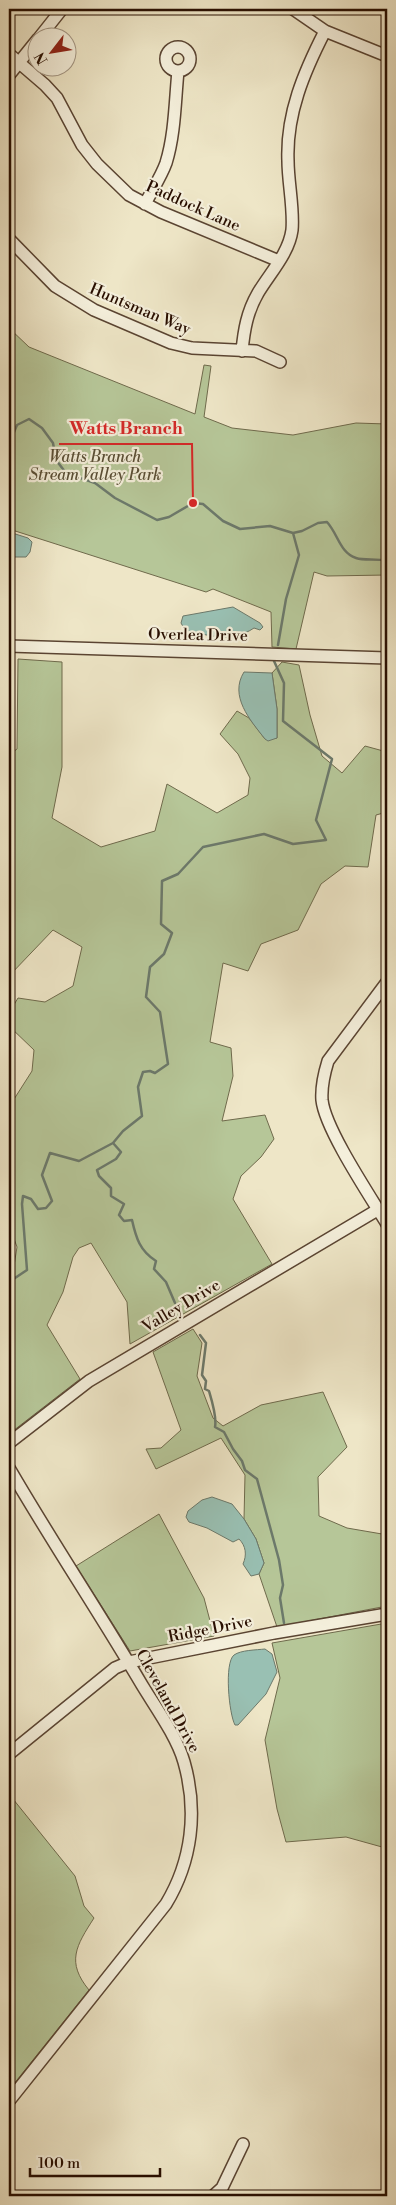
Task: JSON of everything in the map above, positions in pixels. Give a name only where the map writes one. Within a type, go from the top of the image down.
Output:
[{"type":"street","points":[[46,28],[62,9]]},
{"type":"street","points":[[294,9],[325,31],[387,56]]},
{"type":"street","points":[[242,351],[244,329],[250,309],[287,246],[292,229],[288,159],[293,111],[305,72],[325,31]]},
{"type":"street","points":[[9,75],[28,51]]},
{"type":"street","name":"Paddock Lane","points":[[9,54],[45,84],[57,98],[82,144],[97,164],[129,195],[145,204],[279,261]]},
{"type":"street","points":[[145,204],[161,175],[170,147],[178,71]]},
{"type":"street","name":"Huntsman Way","points":[[9,240],[55,286],[94,310],[170,343],[192,348],[256,351],[280,362]]},
{"type":"street","name":"Overlea Drive","points":[[9,646],[387,658]]},
{"type":"street","points":[[387,982],[328,1061],[322,1086],[322,1100],[329,1122],[387,1224]]},
{"type":"street","name":"Valley Drive","points":[[9,1443],[88,1381],[379,1209]]},
{"type":"street","name":"Cleveland Drive","points":[[9,1468],[129,1662],[184,1760],[191,1796],[192,1824],[184,1864],[174,1891],[152,1923],[9,2101]]},
{"type":"street","name":"Ridge Drive","points":[[9,1754],[115,1668],[129,1662],[274,1633],[387,1614]]},
{"type":"street","points":[[213,2196],[222,2188],[243,2144]]},
{"type":"green space","name":"Watts Branch Stream Valley Park","points":[[9,328],[29,347],[195,414],[204,365],[211,366],[204,417],[232,428],[293,435],[356,423],[387,424],[387,575],[327,576],[314,572],[296,649],[272,647],[271,612],[213,589],[206,592],[9,529]]},
{"type":"green space","points":[[18,659],[62,662],[62,767],[52,818],[101,847],[155,831],[167,784],[217,813],[248,795],[250,778],[238,754],[220,734],[237,711],[249,718],[265,739],[277,738],[277,709],[272,673],[282,662],[299,665],[310,715],[322,756],[342,773],[365,746],[387,752],[387,812],[376,815],[368,867],[345,866],[321,884],[298,930],[261,944],[248,971],[223,963],[210,1042],[231,1048],[233,1076],[222,1121],[265,1115],[274,1139],[261,1157],[241,1176],[233,1199],[272,1264],[130,1344],[127,1302],[91,1243],[79,1248],[73,1257],[63,1292],[47,1325],[80,1379],[9,1434],[9,1275],[13,1272],[17,1247],[9,1225],[9,1107],[32,1071],[34,1050],[9,1026],[9,1013],[18,998],[45,1002],[73,986],[82,947],[53,930],[9,976],[9,755],[17,749]]},
{"type":"green space","points":[[193,1329],[202,1343],[197,1376],[213,1418],[223,1426],[261,1405],[323,1392],[347,1447],[318,1477],[319,1516],[347,1528],[382,1534],[387,1548],[387,1606],[277,1627],[259,1574],[264,1563],[256,1539],[244,1519],[245,1475],[221,1438],[156,1469],[146,1449],[161,1448],[181,1430],[153,1352]]},
{"type":"green space","points":[[159,1514],[204,1598],[214,1636],[130,1651],[76,1566]]},
{"type":"green space","points":[[387,1623],[387,1878],[382,1847],[346,1837],[286,1842],[277,1809],[265,1740],[280,1678],[272,1643]]},
{"type":"green space","points":[[9,1794],[75,1876],[84,1906],[94,1918],[82,1937],[76,1954],[78,1971],[89,1990],[9,2090]]},
{"type":"water","points":[[9,532],[28,538],[32,542],[30,552],[26,557],[9,557]]},
{"type":"water","points":[[233,607],[260,623],[263,627],[260,630],[254,628],[246,633],[221,637],[185,630],[181,623],[183,616]]},
{"type":"water","points":[[244,672],[272,673],[277,709],[277,738],[268,741],[265,739],[243,707],[239,690]]},
{"type":"water","points":[[212,1497],[232,1504],[244,1519],[256,1539],[264,1563],[259,1574],[251,1576],[243,1564],[245,1551],[239,1539],[233,1542],[207,1528],[189,1522],[186,1517],[188,1511],[202,1500]]},
{"type":"water","points":[[265,1649],[272,1654],[277,1672],[266,1694],[238,1725],[235,1725],[228,1689],[231,1660],[234,1655],[241,1652]]},
{"type":"waterway","points":[[9,444],[17,425],[29,419],[42,428],[53,443],[56,460],[66,473],[95,483],[115,498],[157,520],[169,517],[193,503],[203,504],[223,521],[240,529],[270,526],[293,533],[318,523],[327,522],[343,548],[351,556],[359,559],[387,561]]},
{"type":"waterway","points":[[278,645],[286,599],[299,555],[293,533]]},
{"type":"waterway","points":[[9,1282],[27,1270],[23,1196],[31,1199],[38,1209],[46,1208],[52,1201],[42,1175],[50,1153],[79,1161],[113,1143],[123,1131],[142,1116],[138,1087],[143,1072],[150,1071],[155,1073],[168,1064],[160,1012],[146,997],[150,967],[164,954],[172,933],[161,924],[162,881],[178,874],[203,847],[264,834],[293,844],[326,840],[316,820],[332,759],[283,721],[284,683],[274,661]]},
{"type":"waterway","points":[[113,1143],[121,1152],[116,1159],[97,1170],[99,1176],[111,1188],[111,1196],[124,1204],[119,1215],[124,1221],[132,1220],[135,1233],[142,1248],[156,1261],[154,1269],[166,1282],[175,1303]]},
{"type":"waterway","points":[[200,1335],[206,1343],[202,1375],[206,1381],[205,1389],[209,1391],[213,1404],[215,1427],[224,1432],[242,1461],[245,1470],[257,1479],[279,1560],[283,1585],[280,1598],[284,1623]]},
{"type":"place","name":"Watts Branch","points":[[193,503]]}]
